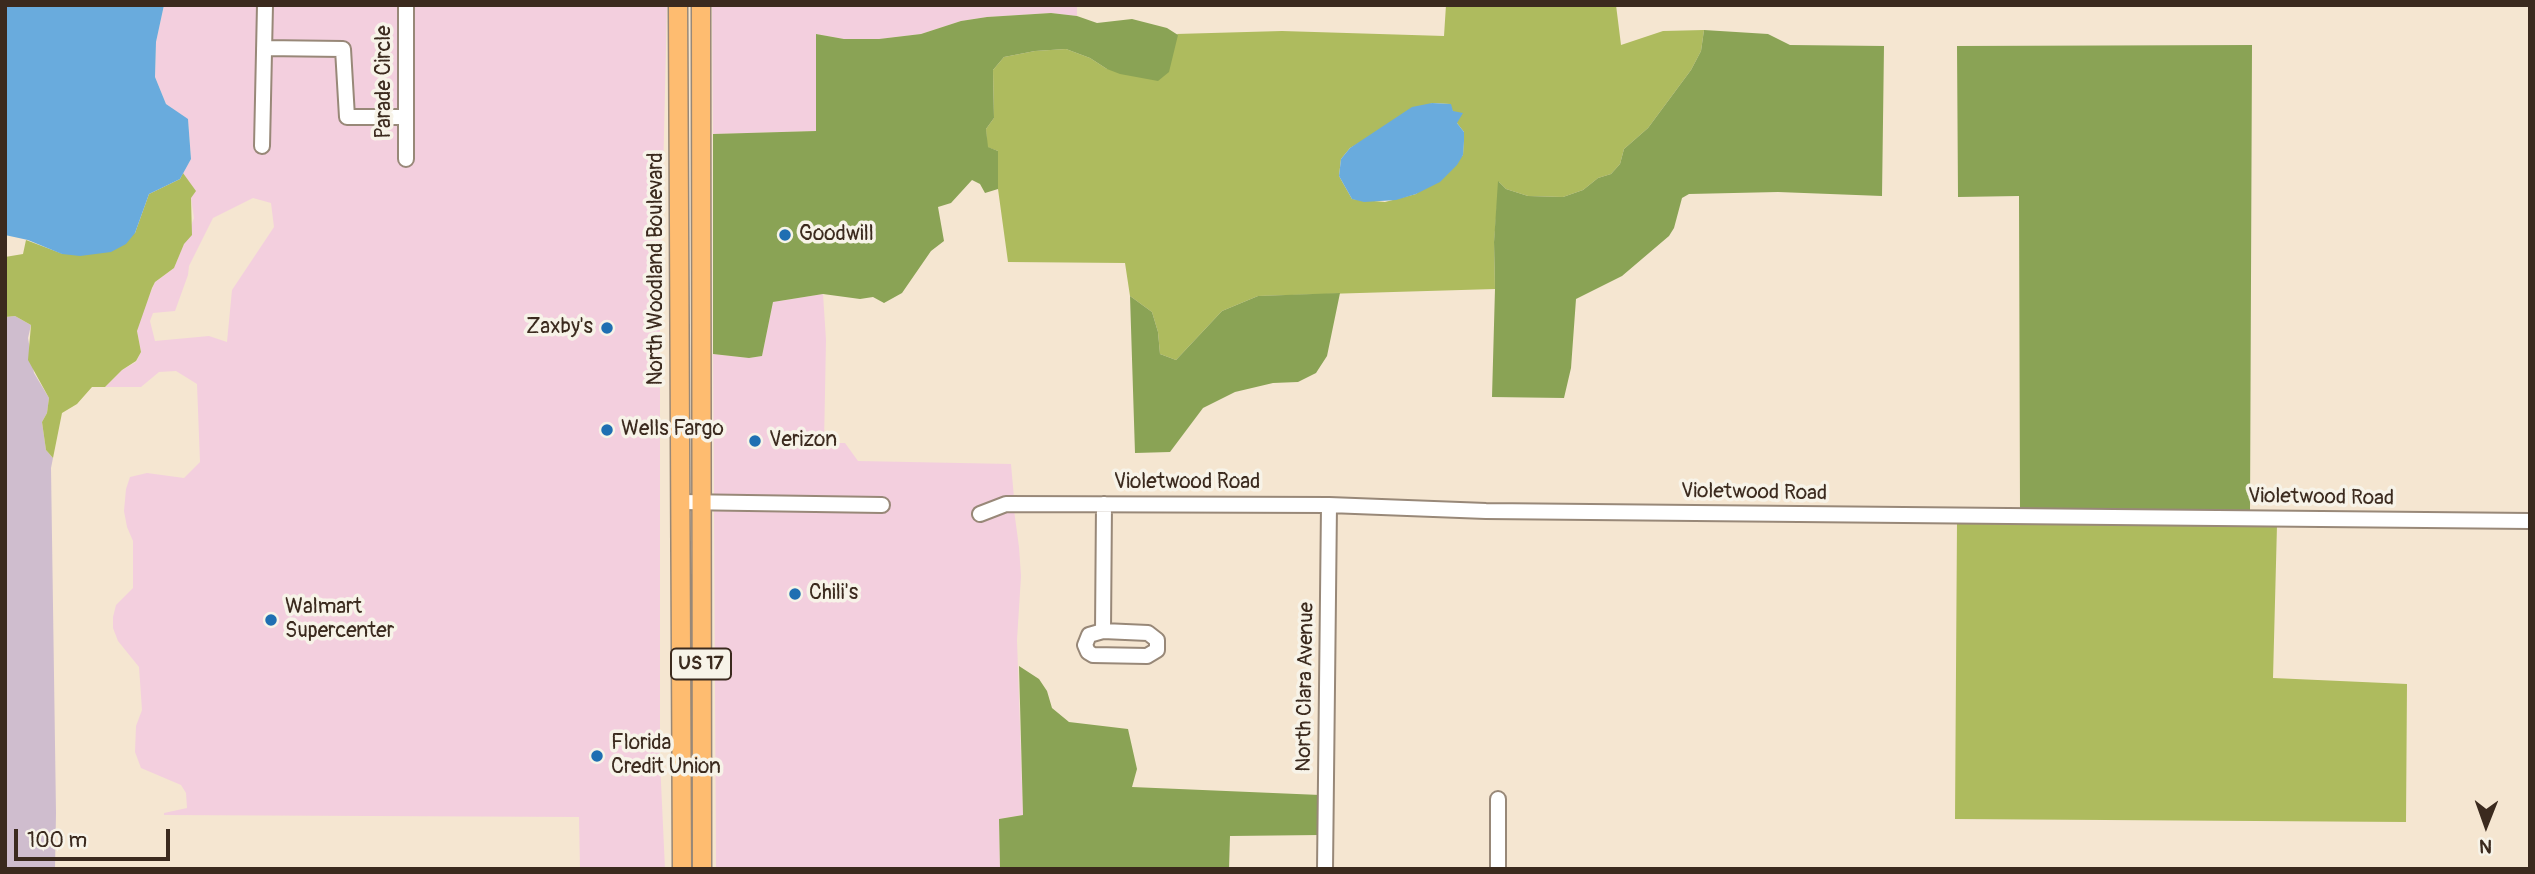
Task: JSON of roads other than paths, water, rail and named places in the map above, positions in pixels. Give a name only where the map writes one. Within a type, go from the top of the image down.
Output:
[{"type":"main road","name":"North Woodland Boulevard","points":[[678,5],[682,869]]},
{"type":"main road","name":"North Woodland Boulevard","points":[[701,5],[702,869]]},
{"type":"main road","points":[[680,153],[687,173],[700,182]]},
{"type":"main road","points":[[680,187],[693,202],[700,230]]},
{"type":"street","points":[[262,146],[265,5]]},
{"type":"street","name":"Parade Circle","points":[[406,5],[406,159]]},
{"type":"street","points":[[264,48],[343,49],[347,117],[406,117]]},
{"type":"street","points":[[681,502],[882,505]]},
{"type":"street","name":"Violetwood Road","points":[[981,514],[1006,504],[1329,505],[1486,511],[2530,521]]},
{"type":"street","points":[[1103,631],[1104,504]]},
{"type":"street","name":"North Clara Avenue","points":[[1325,869],[1329,505]]},
{"type":"street","points":[[1498,799],[1498,869]]},
{"type":"street","points":[[682,827],[702,826]]},
{"type":"water","points":[[5,5],[164,5],[156,42],[155,77],[166,104],[188,119],[191,159],[180,179],[149,194],[135,233],[126,244],[111,252],[80,256],[62,254],[28,240],[5,235]]},
{"type":"water","points":[[1432,103],[1451,104],[1453,111],[1463,113],[1457,123],[1464,132],[1463,155],[1457,165],[1440,182],[1416,194],[1396,200],[1364,202],[1352,199],[1339,176],[1341,159],[1350,148],[1412,107]]},
{"type":"place","name":"Goodwill","points":[[785,235]]},
{"type":"place","name":"Zaxby's","points":[[607,328]]},
{"type":"place","name":"Wells Fargo","points":[[607,430]]},
{"type":"place","name":"Verizon","points":[[755,441]]},
{"type":"place","name":"Chili's","points":[[795,594]]},
{"type":"place","name":"Walmart Supercenter","points":[[271,620]]},
{"type":"place","name":"Florida Credit Union","points":[[597,756]]}]
